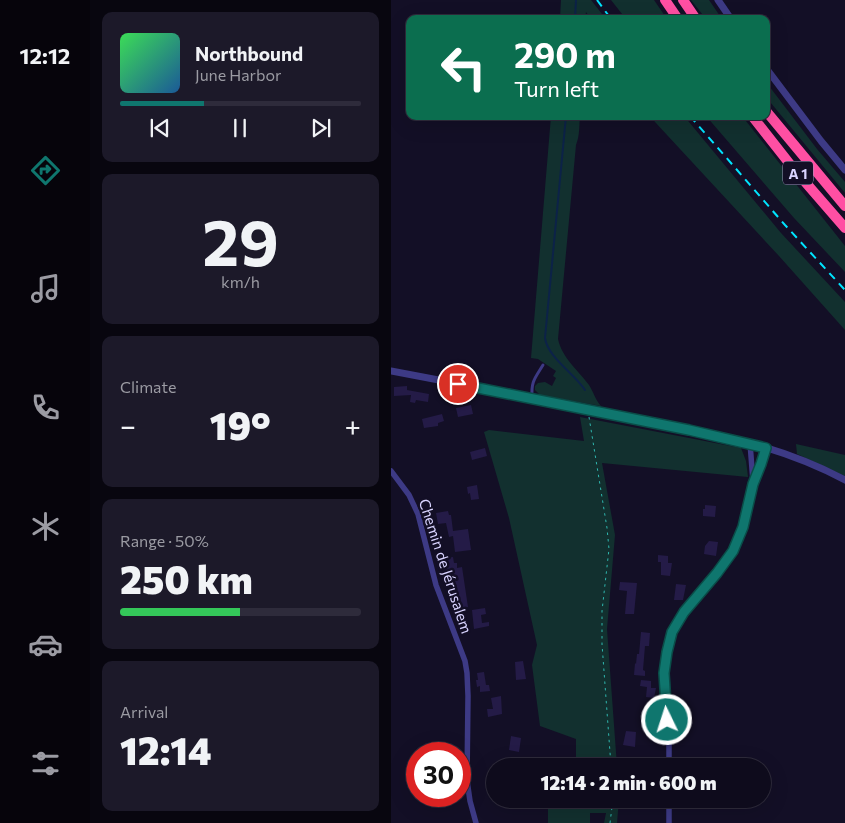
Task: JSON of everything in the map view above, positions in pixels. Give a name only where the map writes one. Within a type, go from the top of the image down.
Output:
[{"type":"highway","points":[[665,0],[675,15]]},
{"type":"highway","points":[[683,0],[693,15]]},
{"type":"highway","name":"A 1","points":[[770,115],[845,206]]},
{"type":"highway","name":"A 1","points":[[755,120],[793,168],[845,228]]},
{"type":"street","points":[[718,0],[728,15]]},
{"type":"street","points":[[770,74],[845,170]]},
{"type":"street","points":[[391,372],[486,389],[750,443],[818,467],[845,480]]},
{"type":"street","points":[[750,443],[753,484]]},
{"type":"street","points":[[669,758],[664,673],[672,632],[684,612],[733,551],[743,527],[753,484],[766,448]]},
{"type":"street","name":"Chemin de Jérusalem","points":[[391,471],[409,495],[418,514],[436,585],[465,662],[468,696],[467,780],[476,823]]},
{"type":"street","points":[[669,808],[669,823]]},
{"type":"lane","points":[[532,399],[533,380],[543,365]]},
{"type":"path","points":[[587,410],[609,549],[602,611],[602,644],[610,758]]},
{"type":"path","points":[[610,823],[612,808]]},
{"type":"green space","points":[[561,0],[591,0],[603,15],[588,15],[586,12],[586,15],[560,15]]},
{"type":"green space","points":[[611,0],[654,0],[664,15],[623,15]]},
{"type":"green space","points":[[691,0],[709,0],[719,15],[703,15]]},
{"type":"green space","points":[[770,87],[845,182],[845,193],[770,102]]},
{"type":"green space","points":[[551,120],[580,120],[558,339],[563,352],[589,385],[601,406],[540,395],[535,390],[535,386],[538,383],[545,382],[552,386],[556,378],[553,376],[556,371],[538,359],[531,358]]},
{"type":"green space","points":[[654,120],[687,120],[781,233],[845,302],[845,330],[779,256]]},
{"type":"green space","points":[[709,120],[745,120],[845,246],[845,272],[794,218]]},
{"type":"green space","points":[[580,417],[741,448],[746,461],[748,477],[602,463],[615,535],[607,629],[616,758],[576,758],[576,739],[540,726],[532,665],[537,645],[509,518],[484,432],[489,430],[584,441]]},
{"type":"green space","points":[[796,444],[845,455],[845,476],[797,454]]},
{"type":"green space","points":[[548,808],[618,808],[617,823],[604,823],[606,813],[590,813],[590,823],[548,823]]},
{"type":"building","points":[[407,386],[407,390],[429,394],[428,402],[416,400],[415,403],[410,402],[411,395],[394,396],[394,387]]},
{"type":"building","points":[[471,405],[473,414],[458,417],[456,408]]},
{"type":"building","points":[[442,414],[444,421],[438,423],[438,426],[424,428],[422,419]]},
{"type":"building","points":[[485,448],[487,456],[472,460],[470,452]]},
{"type":"building","points":[[477,485],[479,499],[471,500],[467,487]]},
{"type":"building","points":[[705,505],[716,506],[715,517],[703,516]]},
{"type":"building","points":[[448,511],[449,515],[451,515],[453,531],[468,529],[471,550],[455,552],[453,536],[449,537],[446,523],[438,524],[436,513]]},
{"type":"building","points":[[709,541],[718,542],[716,556],[704,554],[705,546]]},
{"type":"building","points":[[658,555],[668,556],[668,563],[672,563],[670,576],[661,575],[661,562],[658,562]]},
{"type":"building","points":[[453,557],[454,563],[457,563],[457,568],[462,567],[468,607],[459,609],[454,577],[449,578],[449,573],[444,574],[442,559]]},
{"type":"building","points":[[620,582],[637,583],[634,614],[625,614],[627,591],[619,590]]},
{"type":"building","points":[[676,584],[686,585],[683,600],[674,600]]},
{"type":"building","points":[[485,608],[486,614],[481,615],[482,623],[489,622],[489,626],[474,629],[472,610]]},
{"type":"building","points":[[641,632],[650,633],[649,646],[645,646],[643,670],[645,671],[645,676],[634,675],[637,654],[639,654]]},
{"type":"building","points":[[523,661],[526,679],[516,680],[515,662]]},
{"type":"building","points":[[484,672],[486,685],[489,685],[490,691],[480,692],[480,686],[477,687],[477,673]]},
{"type":"building","points":[[641,680],[651,681],[651,688],[656,688],[654,698],[646,697],[647,687],[640,686]]},
{"type":"building","points":[[501,696],[502,714],[488,717],[487,709],[493,709],[491,698]]},
{"type":"building","points":[[626,731],[636,732],[635,747],[623,745]]},
{"type":"building","points":[[511,736],[521,738],[519,752],[509,750]]},
{"type":"waterway","points":[[575,15],[576,0]]},
{"type":"waterway","points":[[566,120],[545,338],[556,359],[585,390]]},
{"type":"railway","points":[[597,0],[608,15]]},
{"type":"railway","points":[[693,120],[785,225],[845,290]]},
{"type":"route","points":[[458,384],[689,430],[766,448],[753,484],[743,527],[733,551],[684,612],[672,632],[664,673],[667,720]]}]
